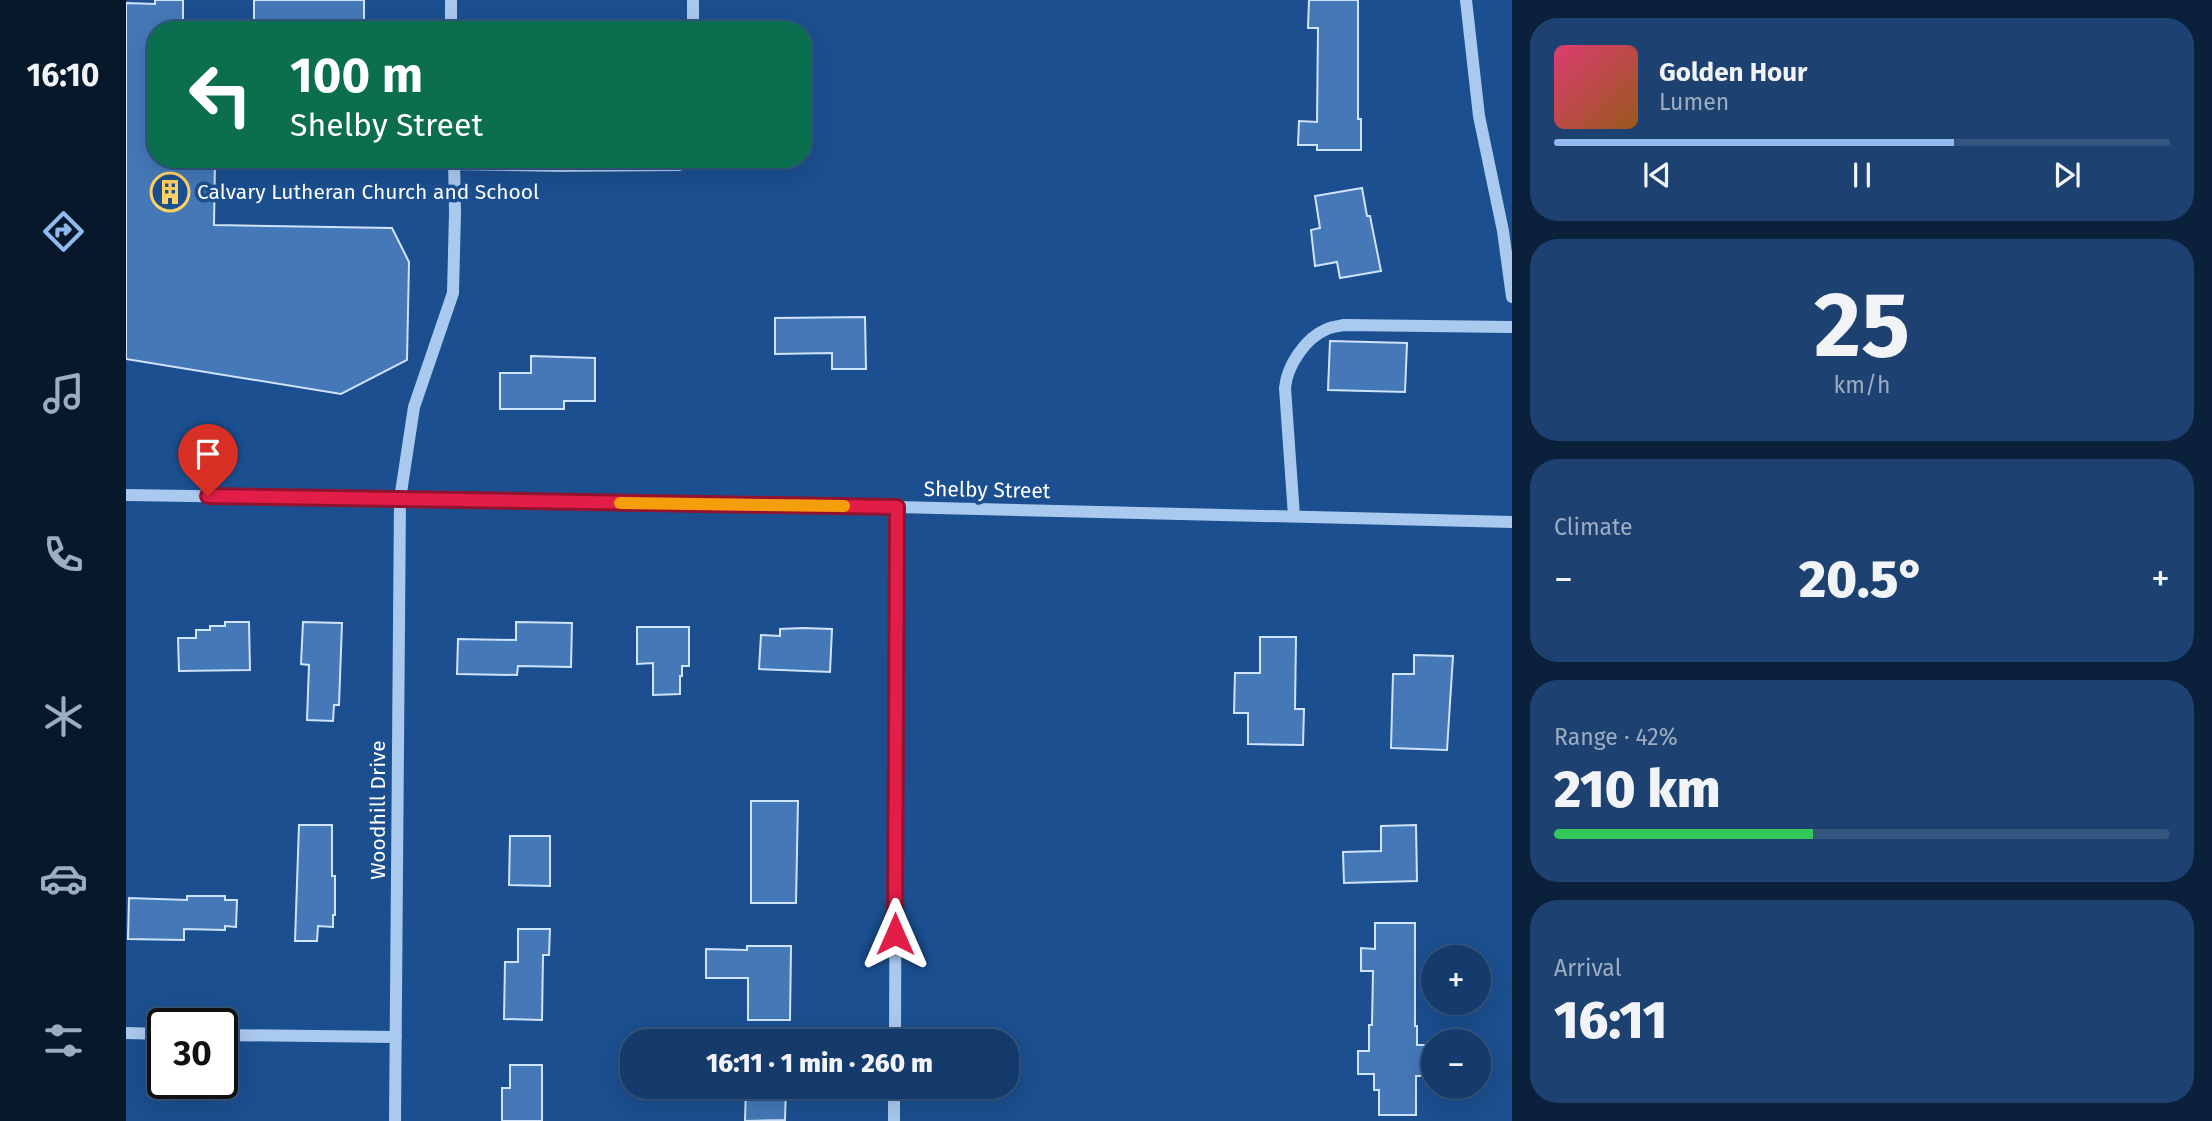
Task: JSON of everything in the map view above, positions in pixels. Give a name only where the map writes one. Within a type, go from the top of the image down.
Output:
[{"type":"street","points":[[451,21],[452,0]]},
{"type":"street","points":[[693,0],[693,21]]},
{"type":"street","points":[[1466,0],[1479,116],[1503,231],[1512,297]]},
{"type":"street","name":"Woodhill Drive","points":[[396,1121],[400,499],[414,407],[453,293],[456,212],[454,168]]},
{"type":"street","points":[[1294,516],[1286,375],[1293,362],[1318,334],[1327,328],[1344,325],[1512,327]]},
{"type":"street","name":"Shelby Street","points":[[126,495],[897,507],[1512,522]]},
{"type":"street","points":[[895,1029],[897,507]]},
{"type":"street","points":[[126,1033],[147,1034]]},
{"type":"street","points":[[238,1035],[396,1037]]},
{"type":"street","points":[[894,1099],[894,1121]]},
{"type":"building","name":"Calvary Lutheran Church and School","points":[[155,0],[183,0],[183,21],[147,21],[147,168],[215,168],[214,225],[392,228],[409,262],[407,360],[341,394],[126,359],[126,3],[155,4]]},
{"type":"building","points":[[254,0],[364,0],[364,21],[254,21]]},
{"type":"building","points":[[1309,0],[1358,0],[1358,119],[1361,119],[1361,150],[1317,150],[1317,145],[1298,145],[1299,121],[1317,122],[1318,28],[1308,28]]},
{"type":"building","points":[[1362,188],[1381,271],[1340,278],[1337,262],[1315,266],[1311,230],[1320,228],[1315,196]]},
{"type":"building","points":[[865,317],[866,369],[832,369],[832,353],[775,354],[775,318]]},
{"type":"building","points":[[1330,341],[1407,343],[1405,392],[1328,390]]},
{"type":"building","points":[[531,356],[595,358],[595,401],[564,401],[564,409],[500,409],[500,373],[531,373]]},
{"type":"building","points":[[225,622],[249,622],[250,670],[179,671],[178,638],[196,638],[196,630],[225,626]]},
{"type":"building","points":[[303,622],[342,623],[339,705],[334,705],[333,721],[307,720],[309,665],[301,664]]},
{"type":"building","points":[[516,622],[572,623],[571,667],[518,666],[517,675],[457,674],[458,639],[516,640]]},
{"type":"building","points":[[637,627],[689,627],[689,666],[682,666],[680,694],[653,695],[653,663],[637,664]]},
{"type":"building","points":[[780,629],[832,629],[830,672],[759,669],[761,635],[780,636]]},
{"type":"building","points":[[1260,637],[1296,637],[1295,709],[1304,709],[1303,745],[1248,744],[1248,713],[1234,713],[1235,673],[1260,673]]},
{"type":"building","points":[[1414,655],[1453,656],[1447,750],[1391,748],[1393,674],[1414,674]]},
{"type":"building","points":[[751,801],[798,801],[796,903],[751,903]]},
{"type":"building","points":[[299,825],[332,825],[335,915],[333,927],[318,926],[317,941],[295,941]]},
{"type":"building","points":[[1416,825],[1417,881],[1344,883],[1343,852],[1381,851],[1381,826]]},
{"type":"building","points":[[510,836],[550,836],[550,886],[509,885]]},
{"type":"building","points":[[187,896],[225,896],[225,900],[237,900],[236,927],[225,926],[225,930],[184,929],[184,940],[128,939],[129,898],[187,900]]},
{"type":"building","points":[[1375,923],[1415,923],[1415,1026],[1417,1045],[1421,1045],[1421,1076],[1416,1076],[1416,1115],[1379,1115],[1379,1090],[1374,1090],[1374,1074],[1358,1074],[1358,1051],[1369,1051],[1369,1025],[1372,1025],[1373,971],[1361,971],[1361,948],[1375,949]]},
{"type":"building","points":[[518,929],[550,929],[549,955],[543,955],[542,1020],[504,1019],[505,962],[518,962]]},
{"type":"building","points":[[747,946],[791,946],[790,1020],[748,1020],[748,978],[706,978],[706,949],[747,950]]},
{"type":"building","points":[[510,1065],[542,1065],[542,1121],[502,1121],[502,1088],[510,1088]]},
{"type":"building","points":[[746,1099],[786,1099],[785,1120],[745,1121]]},
{"type":"slow traffic","points":[[620,503],[844,506]]},
{"type":"place","name":"Calvary Lutheran Church and School","points":[[170,192]]},
{"type":"route","points":[[208,496],[897,507],[895,934]]}]
